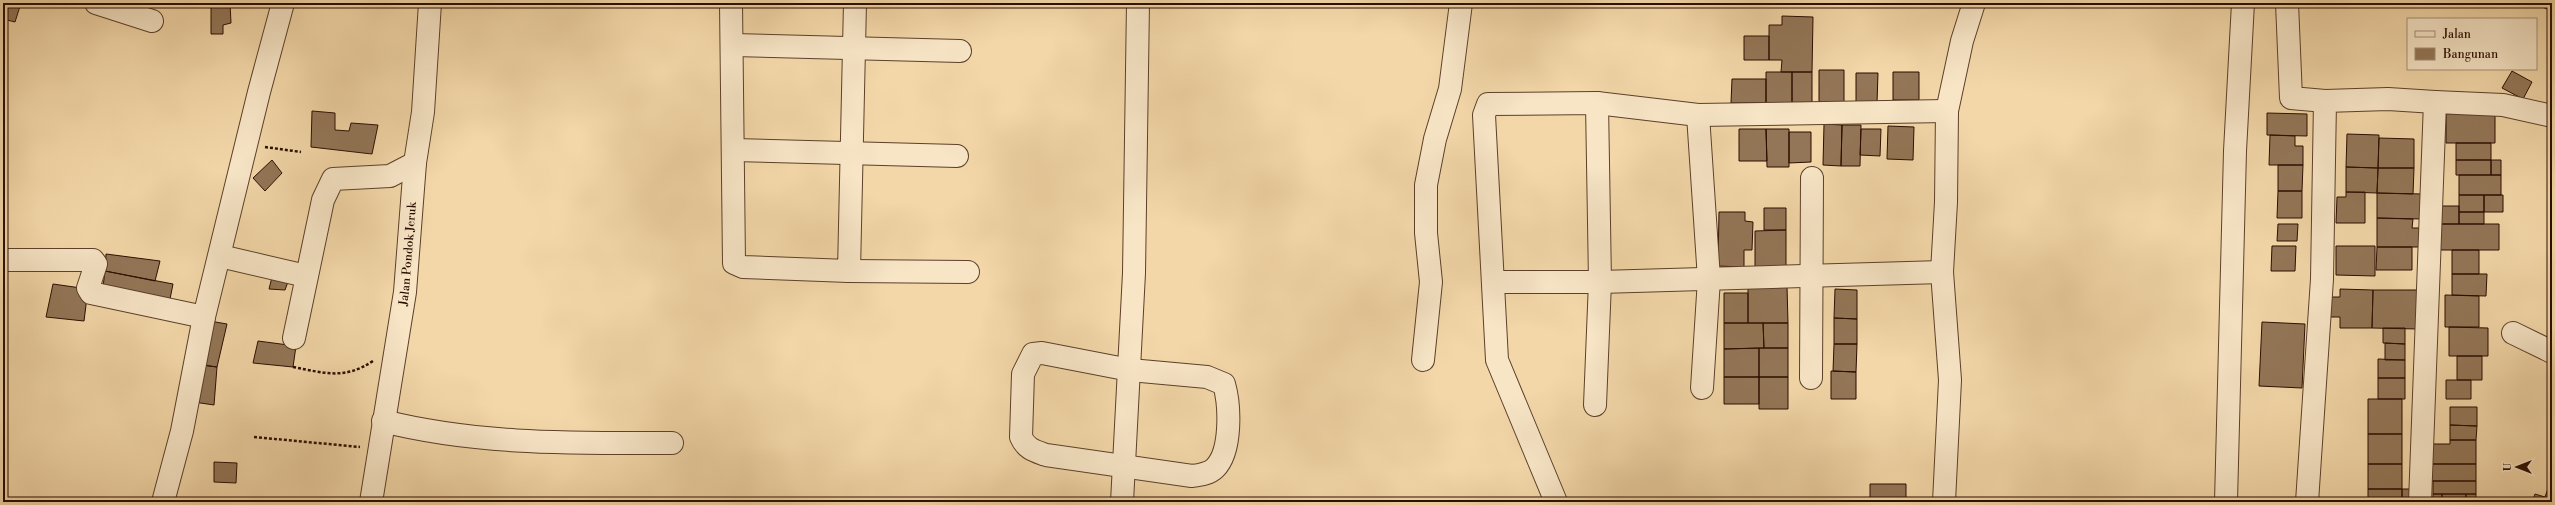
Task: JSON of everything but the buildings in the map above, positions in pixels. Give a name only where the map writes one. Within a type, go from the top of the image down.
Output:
[{"type":"street","points":[[96,3],[152,21]]},
{"type":"street","points":[[163,502],[182,431],[204,317],[246,144],[283,3]]},
{"type":"street","name":"Jalan Pondok Jeruk","points":[[371,502],[405,292],[415,163],[423,112],[430,3]]},
{"type":"street","points":[[731,3],[733,45],[734,263],[743,267],[849,271],[968,272]]},
{"type":"street","points":[[849,271],[855,3]]},
{"type":"street","points":[[1122,502],[1130,370],[1134,265],[1138,3]]},
{"type":"street","points":[[1423,360],[1431,282],[1426,233],[1426,185],[1435,139],[1450,89],[1461,3]]},
{"type":"street","points":[[1944,502],[1950,380],[1942,272],[1946,202],[1947,111],[1962,41],[1974,3]]},
{"type":"street","points":[[2226,502],[2236,151],[2243,3]]},
{"type":"street","points":[[2287,3],[2291,98],[2325,101],[2388,99],[2503,106],[2552,116]]},
{"type":"street","points":[[733,45],[960,51]]},
{"type":"street","points":[[2307,502],[2322,279],[2325,101]]},
{"type":"street","points":[[1556,502],[1497,360],[1486,107],[1494,102],[1597,102],[1698,115],[1947,111]]},
{"type":"street","points":[[1595,405],[1600,282],[1597,102]]},
{"type":"street","points":[[2420,502],[2435,102]]},
{"type":"street","points":[[1698,115],[1710,279],[1702,388]]},
{"type":"street","points":[[734,150],[957,156]]},
{"type":"street","points":[[294,338],[323,200],[333,179],[390,176],[415,163]]},
{"type":"street","points":[[1811,378],[1812,178]]},
{"type":"street","points":[[220,256],[306,276]]},
{"type":"street","points":[[3,260],[93,260],[96,264],[88,288],[91,293],[204,317]]},
{"type":"street","points":[[1494,282],[1600,282],[1812,274],[1942,272]]},
{"type":"street","points":[[2513,334],[2552,352]]},
{"type":"street","points":[[1042,353],[1130,370],[1207,378],[1224,384],[1229,417],[1221,459],[1215,468],[1208,472],[1192,476],[1046,455],[1024,445],[1021,437],[1023,374],[1033,354],[1042,353]]},
{"type":"street","points":[[383,421],[425,432],[552,444],[672,443]]},
{"type":"path","points":[[246,144],[301,152]]},
{"type":"path","points":[[293,367],[336,375],[359,370],[396,346]]},
{"type":"path","points":[[254,437],[379,449]]}]
